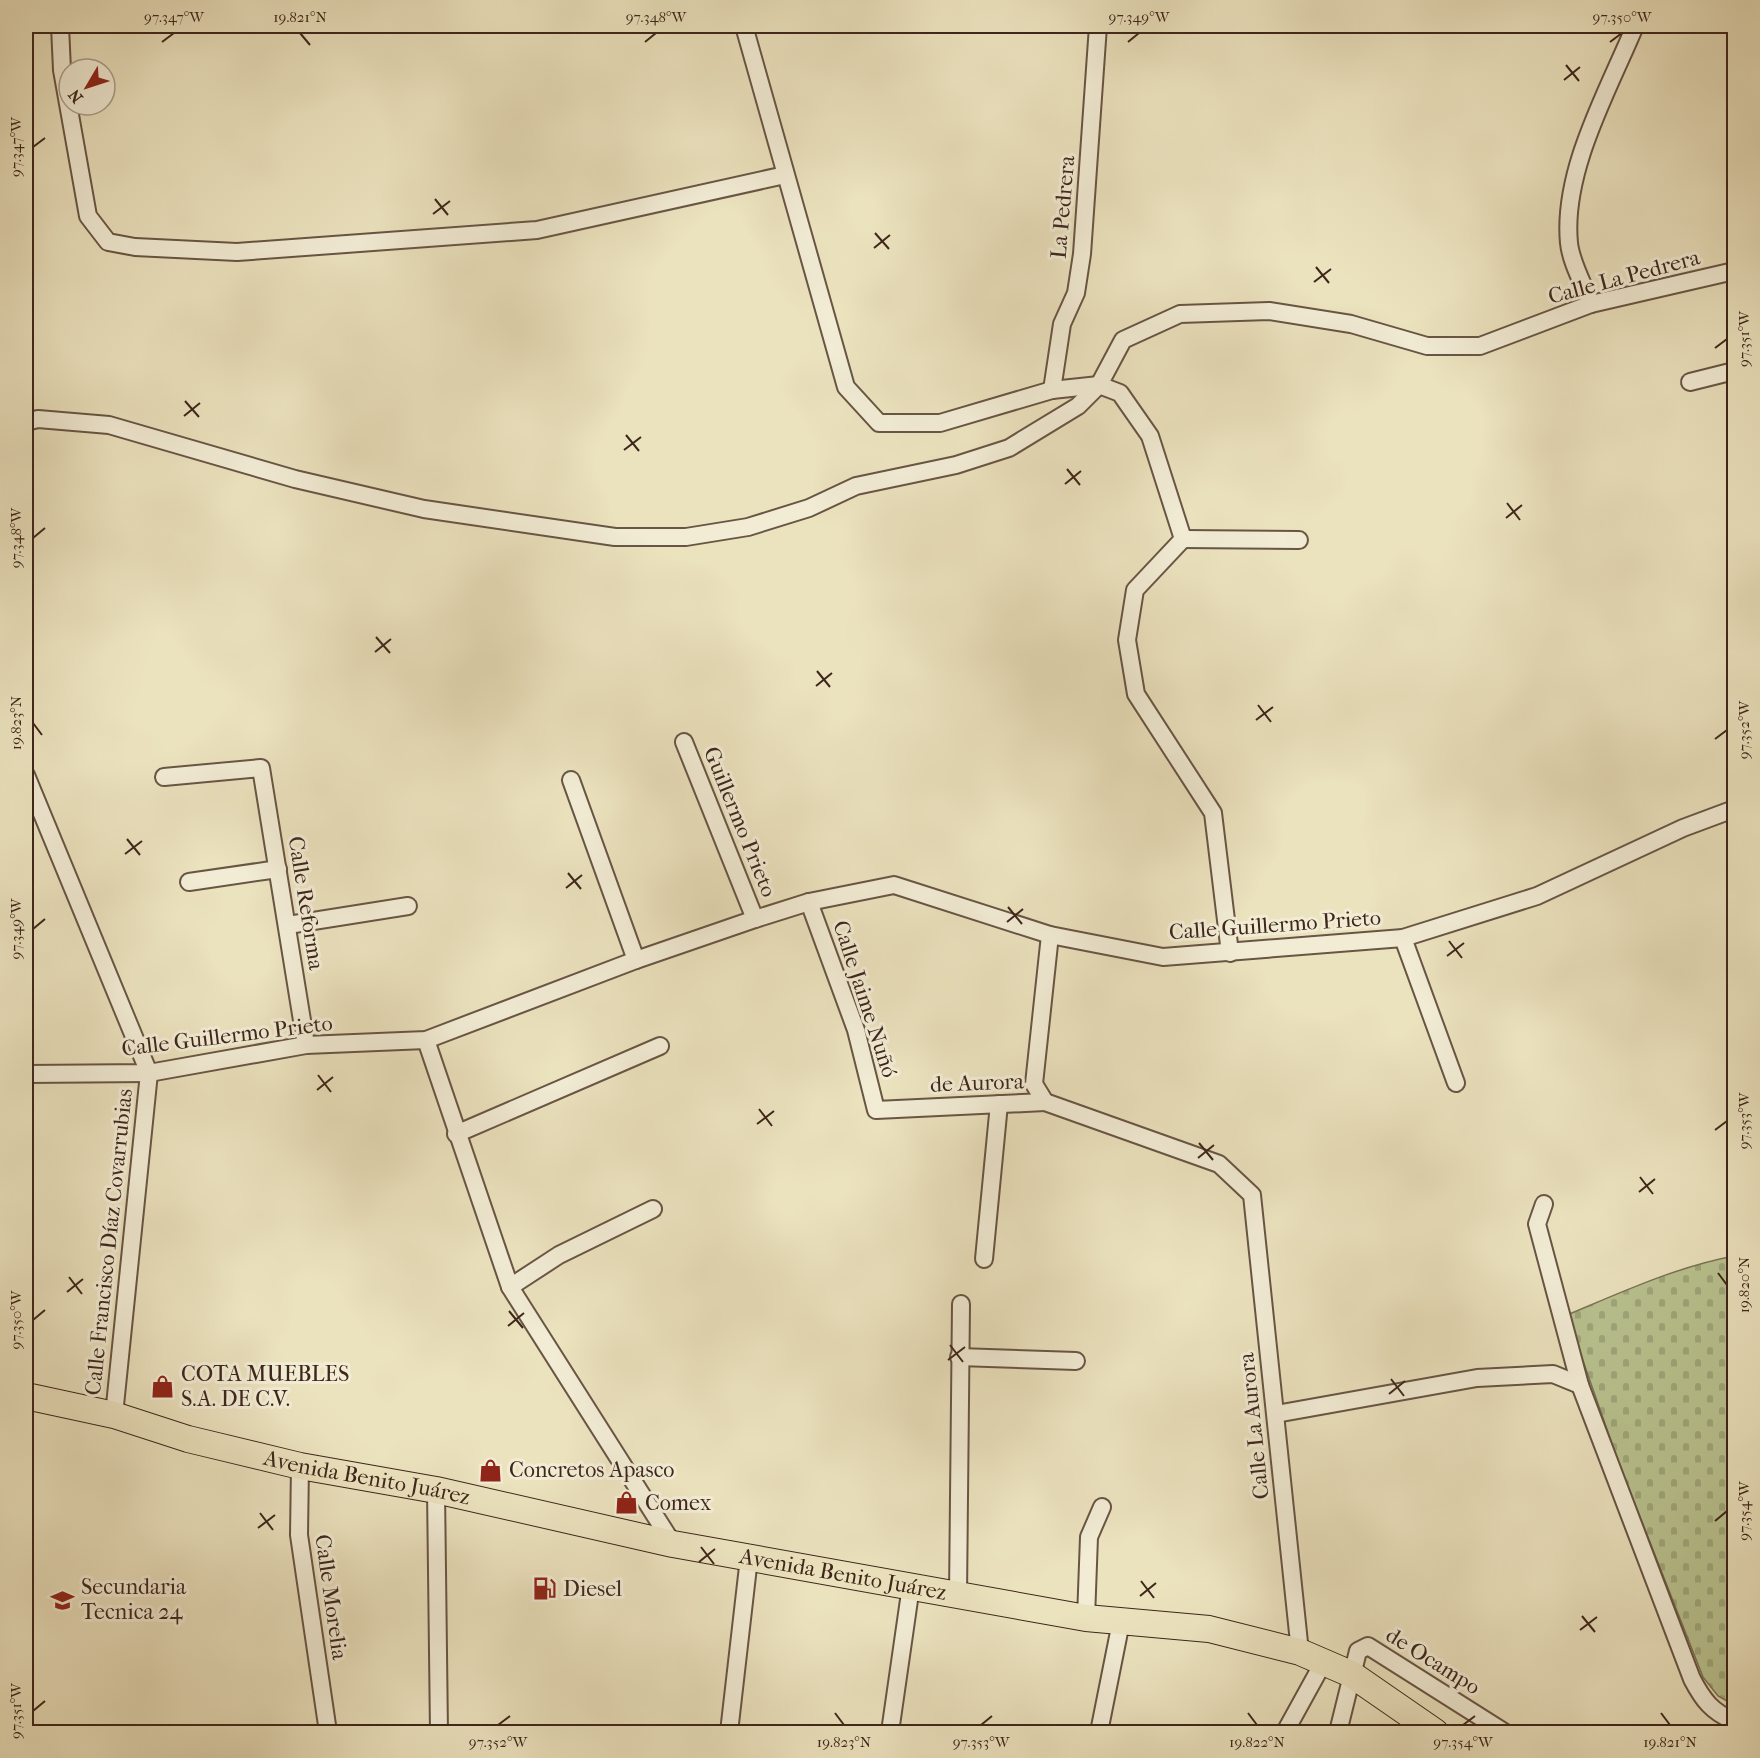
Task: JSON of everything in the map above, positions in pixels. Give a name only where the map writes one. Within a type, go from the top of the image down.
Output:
[{"type":"main road","name":"Avenida Benito Juárez","points":[[26,1396],[114,1415],[188,1438],[300,1466],[436,1490],[673,1544],[1086,1618],[1209,1629],[1300,1652],[1351,1674],[1435,1732]]},
{"type":"street","points":[[60,26],[62,70],[88,216],[108,242],[135,248],[237,252],[537,230],[785,175]]},
{"type":"street","points":[[744,26],[846,387],[879,423],[940,423],[1052,390],[1099,385],[1120,393],[1150,436],[1183,539]]},
{"type":"street","name":"La Pedrera","points":[[1052,390],[1062,324],[1076,292],[1082,254],[1098,26]]},
{"type":"street","points":[[1591,304],[1569,245],[1571,206],[1578,164],[1635,26]]},
{"type":"street","name":"Calle La Pedrera","points":[[26,422],[38,419],[109,425],[295,479],[424,509],[615,537],[686,537],[748,527],[809,508],[856,486],[956,465],[1010,448],[1078,406],[1099,385],[1123,340],[1180,314],[1269,310],[1351,324],[1427,346],[1480,346],[1591,304],[1734,271]]},
{"type":"street","points":[[1690,382],[1734,371]]},
{"type":"street","points":[[1230,953],[1213,813],[1137,694],[1127,640],[1135,590],[1183,539],[1299,540]]},
{"type":"street","name":"Guillermo Prieto","points":[[684,742],[755,919]]},
{"type":"street","name":"Calle Reforma","points":[[164,777],[261,768],[306,1045]]},
{"type":"street","points":[[26,775],[149,1073]]},
{"type":"street","points":[[571,780],[636,960]]},
{"type":"street","name":"Calle Guillermo Prieto","points":[[26,1074],[149,1073],[306,1045],[426,1040],[636,960],[755,919],[809,902],[894,885],[1050,935],[1163,957],[1403,938],[1538,896],[1683,828],[1734,809]]},
{"type":"street","points":[[189,882],[278,869]]},
{"type":"street","name":"Calle Jaime Nuñó","points":[[809,902],[856,1030],[876,1110]]},
{"type":"street","points":[[288,925],[408,906]]},
{"type":"street","points":[[1045,1102],[1034,1084],[1050,935]]},
{"type":"street","points":[[1403,938],[1456,1083]]},
{"type":"street","points":[[426,1040],[456,1134],[510,1287],[673,1544]]},
{"type":"street","points":[[456,1134],[660,1046]]},
{"type":"street","name":"Calle Francisco Díaz Covarrubias","points":[[114,1415],[149,1073]]},
{"type":"street","name":"de Aurora","points":[[876,1110],[1045,1102]]},
{"type":"street","name":"Calle La Aurora","points":[[1045,1102],[1219,1164],[1252,1195],[1300,1652]]},
{"type":"street","points":[[984,1259],[999,1104]]},
{"type":"street","points":[[1544,1204],[1537,1224],[1580,1385],[1692,1679],[1703,1701],[1716,1713],[1734,1721]]},
{"type":"street","points":[[510,1287],[559,1255],[653,1209]]},
{"type":"street","points":[[958,1595],[961,1304]]},
{"type":"street","points":[[959,1357],[1076,1361]]},
{"type":"street","points":[[1276,1414],[1477,1378],[1553,1374],[1580,1385]]},
{"type":"street","name":"Calle Morelia","points":[[300,1466],[298,1535],[328,1732]]},
{"type":"street","points":[[436,1490],[439,1732]]},
{"type":"street","points":[[1086,1618],[1089,1537],[1102,1507]]},
{"type":"street","points":[[729,1732],[749,1558]]},
{"type":"street","points":[[890,1732],[911,1586]]},
{"type":"street","points":[[1099,1732],[1121,1622]]},
{"type":"street","name":"de Ocampo","points":[[1351,1674],[1358,1651],[1368,1646],[1504,1732]]},
{"type":"street","points":[[1285,1732],[1323,1663]]},
{"type":"street","points":[[1338,1732],[1351,1674]]},
{"type":"green space","points":[[1734,1256],[1734,1705],[1718,1696],[1703,1677],[1618,1461],[1567,1315],[1670,1273]]},
{"type":"place","name":"COTA MUEBLES S.A. DE C.V.","points":[[163,1387]]},
{"type":"place","name":"Concretos Apasco","points":[[491,1470]]},
{"type":"place","name":"Comex","points":[[627,1503]]},
{"type":"place","name":"Diesel","points":[[545,1589]]},
{"type":"place","name":"Secundaria Tecnica 24","points":[[63,1600]]}]
